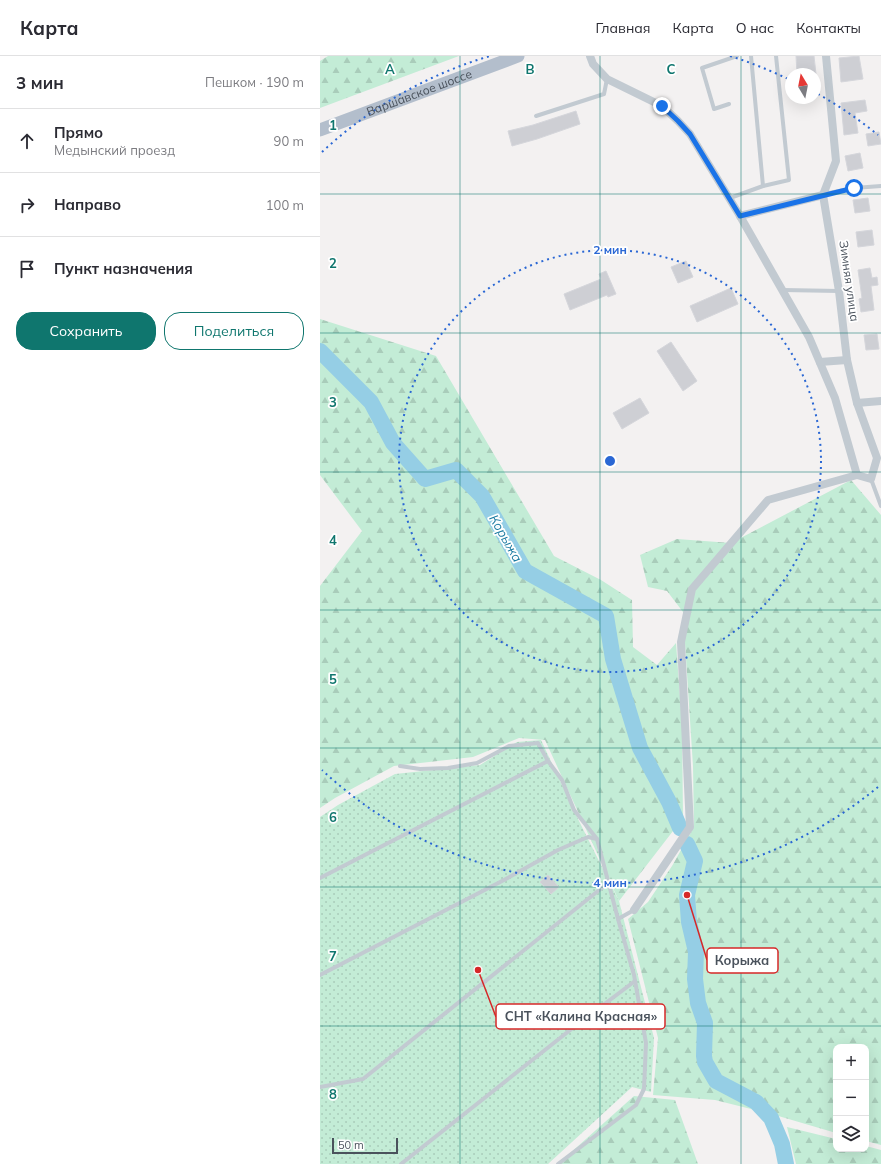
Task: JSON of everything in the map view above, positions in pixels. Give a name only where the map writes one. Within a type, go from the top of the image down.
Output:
[{"type":"main road","name":"Варшавское шоссе","points":[[320,130],[518,56]]},
{"type":"street","points":[[590,56],[593,64],[607,79],[662,106],[690,134],[740,216],[810,337],[836,398],[858,475]]},
{"type":"street","points":[[740,216],[823,195],[836,161],[826,56]]},
{"type":"street","name":"Зимняя улица","points":[[823,195],[839,291],[846,360],[857,403],[877,458],[871,479]]},
{"type":"street","points":[[820,362],[846,360]]},
{"type":"street","points":[[857,403],[881,401]]},
{"type":"street","points":[[634,910],[690,827],[681,642],[692,589],[768,500],[858,475],[871,479]]},
{"type":"lane","points":[[729,104],[714,109],[702,68],[737,56]]},
{"type":"lane","points":[[751,56],[763,186]]},
{"type":"lane","points":[[729,198],[763,186],[789,180],[776,56]]},
{"type":"lane","points":[[536,116],[604,94],[607,79]]},
{"type":"lane","points":[[823,195],[854,188],[881,186]]},
{"type":"lane","points":[[783,290],[839,291]]},
{"type":"lane","points":[[871,479],[881,506]]},
{"type":"lane","points":[[400,766],[420,769],[448,768],[478,763],[509,746],[538,744],[562,780],[574,810],[597,839],[635,981],[646,1043],[644,1089],[636,1105],[558,1164]]},
{"type":"lane","points":[[320,878],[548,761]]},
{"type":"lane","points":[[320,975],[497,884],[558,850],[588,837],[597,839]]},
{"type":"lane","points":[[320,1087],[363,1079],[608,883]]},
{"type":"lane","points":[[618,919],[634,910]]},
{"type":"lane","points":[[401,1164],[574,1027],[635,981]]},
{"type":"green space","points":[[328,56],[459,56],[320,108],[320,61]]},
{"type":"green space","points":[[320,319],[436,356],[554,556],[601,580],[632,600],[633,647],[657,665],[676,643],[682,724],[683,818],[619,901],[545,740],[519,738],[473,757],[394,766],[335,798],[320,808],[320,586],[362,531],[320,475]]},
{"type":"green space","points":[[851,480],[881,515],[881,1145],[869,1142],[869,1044],[833,1044],[833,1132],[775,1115],[715,1100],[653,1095],[658,1038],[628,919],[648,902],[672,866],[694,827],[693,766],[683,612],[667,591],[648,587],[640,555],[677,539],[731,543]]},
{"type":"green space","points":[[541,740],[619,901],[654,1038],[651,1092],[632,1087],[548,1164],[320,1164],[320,817],[338,805],[395,774],[480,765],[517,742]]},
{"type":"green space","points":[[634,1096],[675,1100],[698,1164],[558,1164]]},
{"type":"green space","points":[[787,1127],[833,1138],[833,1152],[869,1152],[869,1147],[881,1150],[881,1164],[796,1164]]},
{"type":"building","points":[[796,56],[814,56],[815,68],[797,68]]},
{"type":"building","points":[[859,56],[863,79],[841,82],[839,58]]},
{"type":"building","points":[[865,100],[867,111],[855,113],[858,133],[844,135],[841,103]]},
{"type":"building","points":[[576,111],[580,124],[512,146],[508,131],[533,125]]},
{"type":"building","points":[[879,132],[881,144],[868,146],[866,134]]},
{"type":"building","points":[[860,153],[863,168],[848,171],[845,156]]},
{"type":"building","points":[[868,198],[870,211],[855,213],[853,200]]},
{"type":"building","points":[[872,230],[874,245],[858,247],[856,232]]},
{"type":"building","points":[[686,261],[693,277],[678,283],[671,267]]},
{"type":"building","points":[[870,268],[872,278],[877,277],[878,285],[871,286],[874,310],[861,312],[859,299],[862,298],[858,270]]},
{"type":"building","points":[[606,271],[616,294],[608,297],[607,295],[570,310],[564,294],[601,279],[599,274]]},
{"type":"building","points":[[731,288],[738,304],[697,322],[690,306]]},
{"type":"building","points":[[877,334],[879,349],[866,350],[864,335]]},
{"type":"building","points":[[671,342],[697,381],[683,391],[657,351]]},
{"type":"building","points":[[640,398],[649,413],[622,429],[613,413]]},
{"type":"building","points":[[548,875],[559,887],[551,894],[540,882]]},
{"type":"waterway","name":"Корыжа","points":[[320,351],[371,402],[393,443],[425,479],[456,470],[482,496],[525,571],[606,616],[613,659],[640,748],[669,802],[680,828]]},
{"type":"waterway","name":"Корыжа","points":[[687,844],[695,861],[687,895],[689,922],[696,952],[695,979],[698,1003],[705,1023],[705,1062],[716,1081],[756,1102],[771,1118],[782,1144],[786,1164]]},
{"type":"place","name":"Корыжа","points":[[687,895]]},
{"type":"place","name":"СНТ «Калина Красная»","points":[[478,970]]},
{"type":"route","points":[[662,106],[690,134],[740,216],[854,188]]}]
